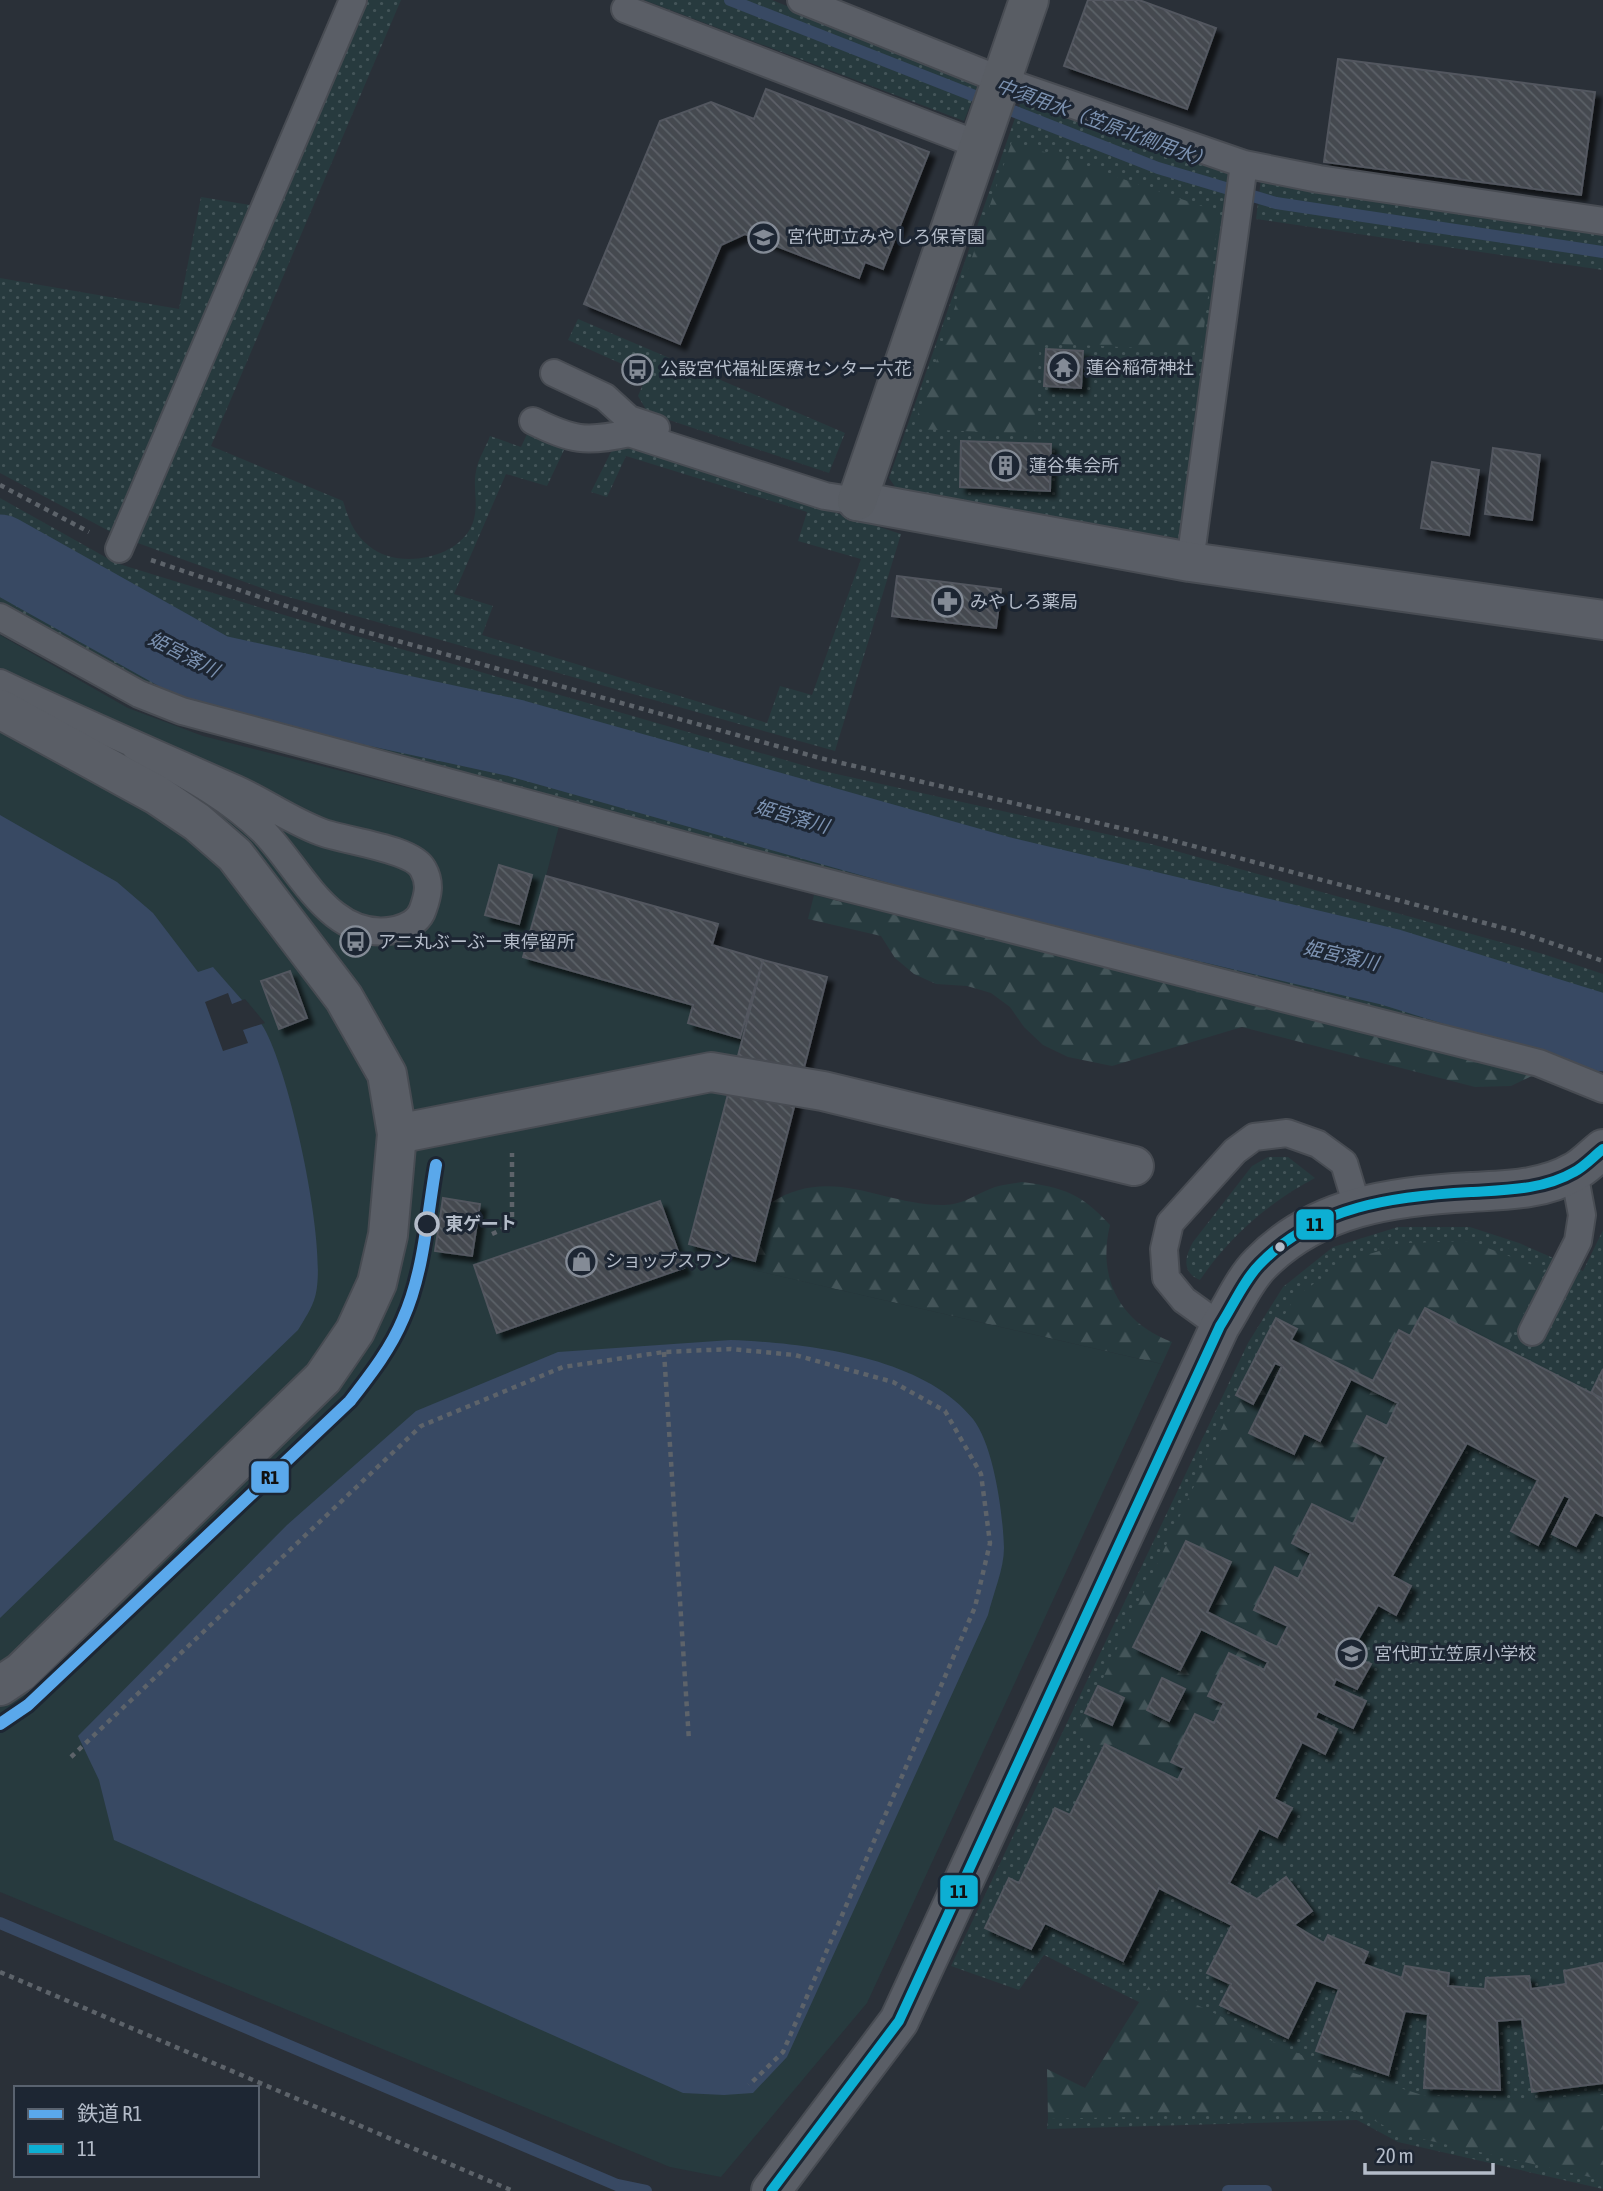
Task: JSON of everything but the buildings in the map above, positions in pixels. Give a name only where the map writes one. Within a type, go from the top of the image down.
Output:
[{"type":"street","points":[[1029,0],[857,501],[1191,562],[1603,621]]},
{"type":"street","points":[[0,709],[157,795],[197,822],[234,855],[344,998],[387,1074],[397,1134],[388,1234],[377,1283],[355,1331],[323,1378],[21,1672],[0,1686]]},
{"type":"street","points":[[397,1134],[710,1072],[823,1091],[1134,1166]]},
{"type":"street","points":[[771,2191],[899,2021],[1220,1326],[1258,1266],[1286,1240],[1308,1227],[1357,1206],[1407,1195],[1524,1189],[1574,1172],[1603,1149]]},
{"type":"lane","points":[[120,549],[353,0]]},
{"type":"lane","points":[[802,0],[1001,80],[1244,164],[1319,179],[1603,221]]},
{"type":"lane","points":[[625,9],[979,145]]},
{"type":"lane","points":[[1191,562],[1244,164]]},
{"type":"lane","points":[[554,373],[605,397],[629,419],[830,484],[857,501]]},
{"type":"lane","points":[[583,439],[598,425],[629,419]]},
{"type":"lane","points":[[533,421],[571,439],[629,433],[825,496],[857,501]]},
{"type":"lane","points":[[0,617],[139,695],[182,711],[760,865],[1539,1063],[1603,1089]]},
{"type":"lane","points":[[0,683],[135,747],[239,790],[320,832],[406,855],[422,866],[429,882],[421,914],[407,927],[387,931],[358,926],[339,919],[323,905],[263,831],[213,790],[135,747]]},
{"type":"lane","points":[[1220,1326],[1184,1300],[1166,1278],[1164,1249],[1170,1223],[1235,1151],[1254,1137],[1287,1133],[1318,1144],[1344,1163],[1357,1206]]},
{"type":"lane","points":[[1532,1332],[1578,1241],[1582,1215],[1574,1172]]},
{"type":"path","points":[[1092,368],[1189,371]]},
{"type":"path","points":[[0,485],[120,549],[351,628],[820,758],[1163,838],[1506,929],[1603,961]]},
{"type":"path","points":[[492,1234],[512,1225],[512,1112]]},
{"type":"path","points":[[71,1757],[421,1426],[563,1367],[664,1352],[731,1349],[795,1355],[893,1382],[945,1411],[981,1474],[990,1543],[975,1607],[783,2052],[749,2085]]},
{"type":"path","points":[[664,1352],[689,1741]]},
{"type":"path","points":[[0,1972],[513,2191]]},
{"type":"green space","points":[[365,0],[401,0],[211,446],[343,501],[352,526],[369,546],[380,553],[408,559],[423,558],[451,548],[462,540],[470,529],[476,507],[476,471],[490,436],[521,447],[528,432],[565,448],[547,486],[506,474],[454,594],[493,606],[482,635],[767,723],[780,686],[812,695],[861,559],[798,541],[807,512],[626,456],[607,497],[591,492],[613,448],[626,445],[901,534],[835,751],[278,594],[135,542]]},
{"type":"green space","points":[[644,0],[772,0],[979,83],[964,121]]},
{"type":"green space","points":[[1022,98],[1232,171],[1184,539],[900,494],[889,478]]},
{"type":"green space","points":[[1012,141],[1219,212],[1201,351],[1040,343],[1034,434],[913,429]]},
{"type":"green space","points":[[1261,179],[1603,230],[1603,270],[1256,219]]},
{"type":"green space","points":[[201,197],[250,205],[111,532],[0,473],[0,278],[179,309]]},
{"type":"green space","points":[[578,319],[845,433],[829,473],[648,413],[638,396],[647,375],[568,340]]},
{"type":"green space","points":[[0,498],[116,563],[294,618],[823,771],[1151,844],[1543,954],[1603,974],[1603,1004],[1521,976],[668,752],[268,658],[196,637],[0,525]]},
{"type":"green space","points":[[0,577],[165,671],[247,702],[479,750],[657,809],[947,878],[1181,938],[1398,986],[1594,1046],[1583,1070],[241,718],[142,686],[0,605]]},
{"type":"green space","points":[[0,635],[128,708],[203,736],[559,826],[546,876],[718,924],[712,945],[827,977],[753,1270],[1162,1364],[867,2003],[721,2177],[670,2167],[0,1892]]},
{"type":"green space","points":[[814,895],[1536,1074],[1511,1086],[1475,1087],[1242,1027],[1112,1066],[1068,1057],[1043,1045],[1024,1027],[1010,1007],[991,993],[967,986],[936,984],[914,974],[895,958],[881,936],[808,919]]},
{"type":"green space","points":[[1268,1157],[1288,1157],[1315,1178],[1266,1209],[1237,1235],[1200,1280],[1194,1277],[1186,1264],[1193,1242],[1252,1166]]},
{"type":"green space","points":[[1022,1182],[1049,1186],[1071,1194],[1090,1206],[1110,1225],[1107,1263],[1110,1280],[1126,1310],[1139,1323],[1172,1342],[1162,1364],[752,1270],[769,1204],[792,1192],[814,1187],[836,1187],[922,1204],[944,1205],[964,1201],[995,1187]]},
{"type":"green space","name":"宮代町立笠原小学校","points":[[1398,1227],[1470,1227],[1519,1243],[1583,1271],[1603,1230],[1603,2189],[1398,2142],[1357,2120],[1047,2129],[1048,2119],[1097,2104],[1151,2008],[1044,1955],[1019,1990],[951,1966],[1248,1343],[1283,1287],[1333,1247]]},
{"type":"green space","points":[[1469,1241],[1546,1270],[1471,1414],[1240,1814],[1076,1735],[1233,1404],[1295,1297],[1346,1261],[1406,1243]]},
{"type":"green space","points":[[1151,1983],[1310,2059],[1422,2095],[1521,2100],[1603,2094],[1603,2180],[1400,2134],[1356,2111],[1048,2119],[1047,2069],[1085,2088]]},
{"type":"water","points":[[0,815],[117,882],[153,913],[198,972],[213,967],[262,1025],[284,1078],[304,1159],[312,1202],[318,1274],[314,1301],[298,1330],[0,1618]]},
{"type":"water","points":[[731,1340],[793,1345],[861,1357],[924,1380],[951,1398],[973,1419],[987,1446],[1002,1517],[1004,1548],[988,1615],[787,2057],[753,2093],[683,2093],[114,1840],[99,1780],[78,1736],[287,1525],[416,1411],[558,1352]]},
{"type":"pier","points":[[228,993],[232,1004],[245,999],[265,1023],[243,1030],[248,1043],[223,1051],[205,1002]]},
{"type":"waterway","name":"中須用水（笠原北側用水）","points":[[730,0],[1158,168],[1276,203],[1603,252]]},
{"type":"waterway","name":"姫宮落川","points":[[0,553],[214,673],[515,738],[1002,875],[1390,967],[1603,1033]]},
{"type":"waterway","points":[[0,1923],[617,2185],[646,2191]]},
{"type":"waterway","points":[[1228,2191],[1266,2191]]},
{"type":"rail line","name":"R1","points":[[0,1724],[28,1705],[350,1401],[386,1352],[410,1301],[424,1244],[436,1165]]},
{"type":"transit line","name":"11","points":[[771,2191],[899,2021],[1220,1326],[1254,1270],[1282,1244],[1331,1217],[1385,1201],[1537,1186],[1574,1172],[1603,1149]]},
{"type":"place","name":"宮代町立みやしろ保育園","points":[[764,237]]},
{"type":"place","name":"蓮谷稲荷神社","points":[[1063,368]]},
{"type":"place","name":"公設宮代福祉医療センター六花","points":[[637,369]]},
{"type":"place","name":"蓮谷集会所","points":[[1006,466]]},
{"type":"place","name":"みやしろ薬局","points":[[947,602]]},
{"type":"place","name":"アニ丸ぶーぶー東停留所","points":[[355,942]]},
{"type":"place","name":"東ゲート","points":[[427,1224]]},
{"type":"place","name":"ショップスワン","points":[[582,1261]]},
{"type":"place","name":"宮代町立笠原小学校","points":[[1351,1654]]}]
